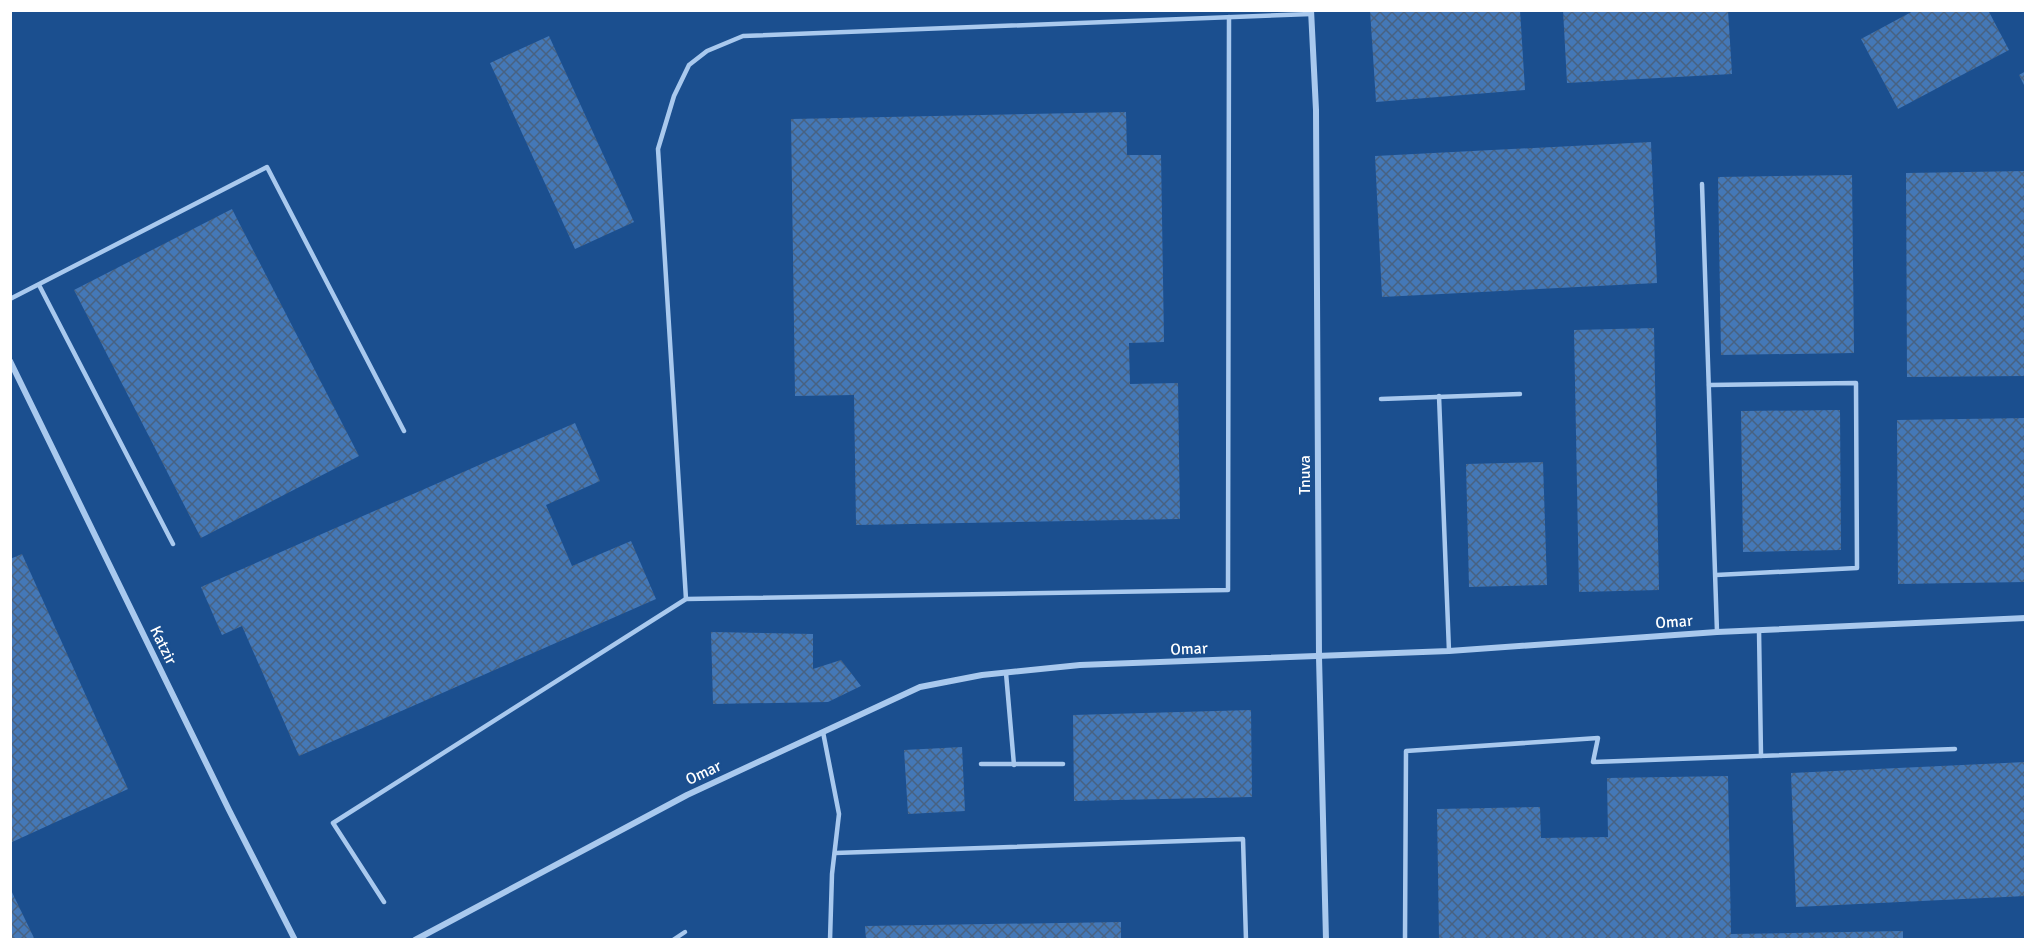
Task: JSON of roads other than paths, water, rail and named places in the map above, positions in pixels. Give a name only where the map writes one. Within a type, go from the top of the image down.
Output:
[{"type":"street","name":"Tnuva","points":[[1311,12],[1316,110],[1319,657],[1326,939]]},
{"type":"street","name":"Katzir","points":[[10,361],[295,939]]},
{"type":"street","name":"Omar","points":[[415,939],[687,795],[920,687],[982,675],[1080,665],[1449,651],[1718,632],[2025,618]]},
{"type":"lane","points":[[686,599],[658,149],[674,96],[689,65],[707,51],[743,36],[1311,12]]},
{"type":"lane","points":[[384,902],[333,823],[686,599],[1228,590],[1229,17]]},
{"type":"lane","points":[[10,299],[267,167],[404,431]]},
{"type":"lane","points":[[1702,184],[1718,632]]},
{"type":"lane","points":[[39,285],[173,544]]},
{"type":"lane","points":[[1709,385],[1856,383],[1857,568],[1716,575]]},
{"type":"lane","points":[[1381,399],[1520,394]]},
{"type":"lane","points":[[1439,396],[1449,651]]},
{"type":"lane","points":[[1759,630],[1761,756]]},
{"type":"lane","points":[[1006,673],[1014,765]]},
{"type":"lane","points":[[823,732],[839,813],[830,939]]},
{"type":"lane","points":[[1405,939],[1406,751],[1598,738],[1593,762],[1955,749]]},
{"type":"lane","points":[[981,764],[1063,764]]},
{"type":"lane","points":[[835,853],[1243,839],[1246,939]]},
{"type":"lane","points":[[673,939],[685,932]]}]
